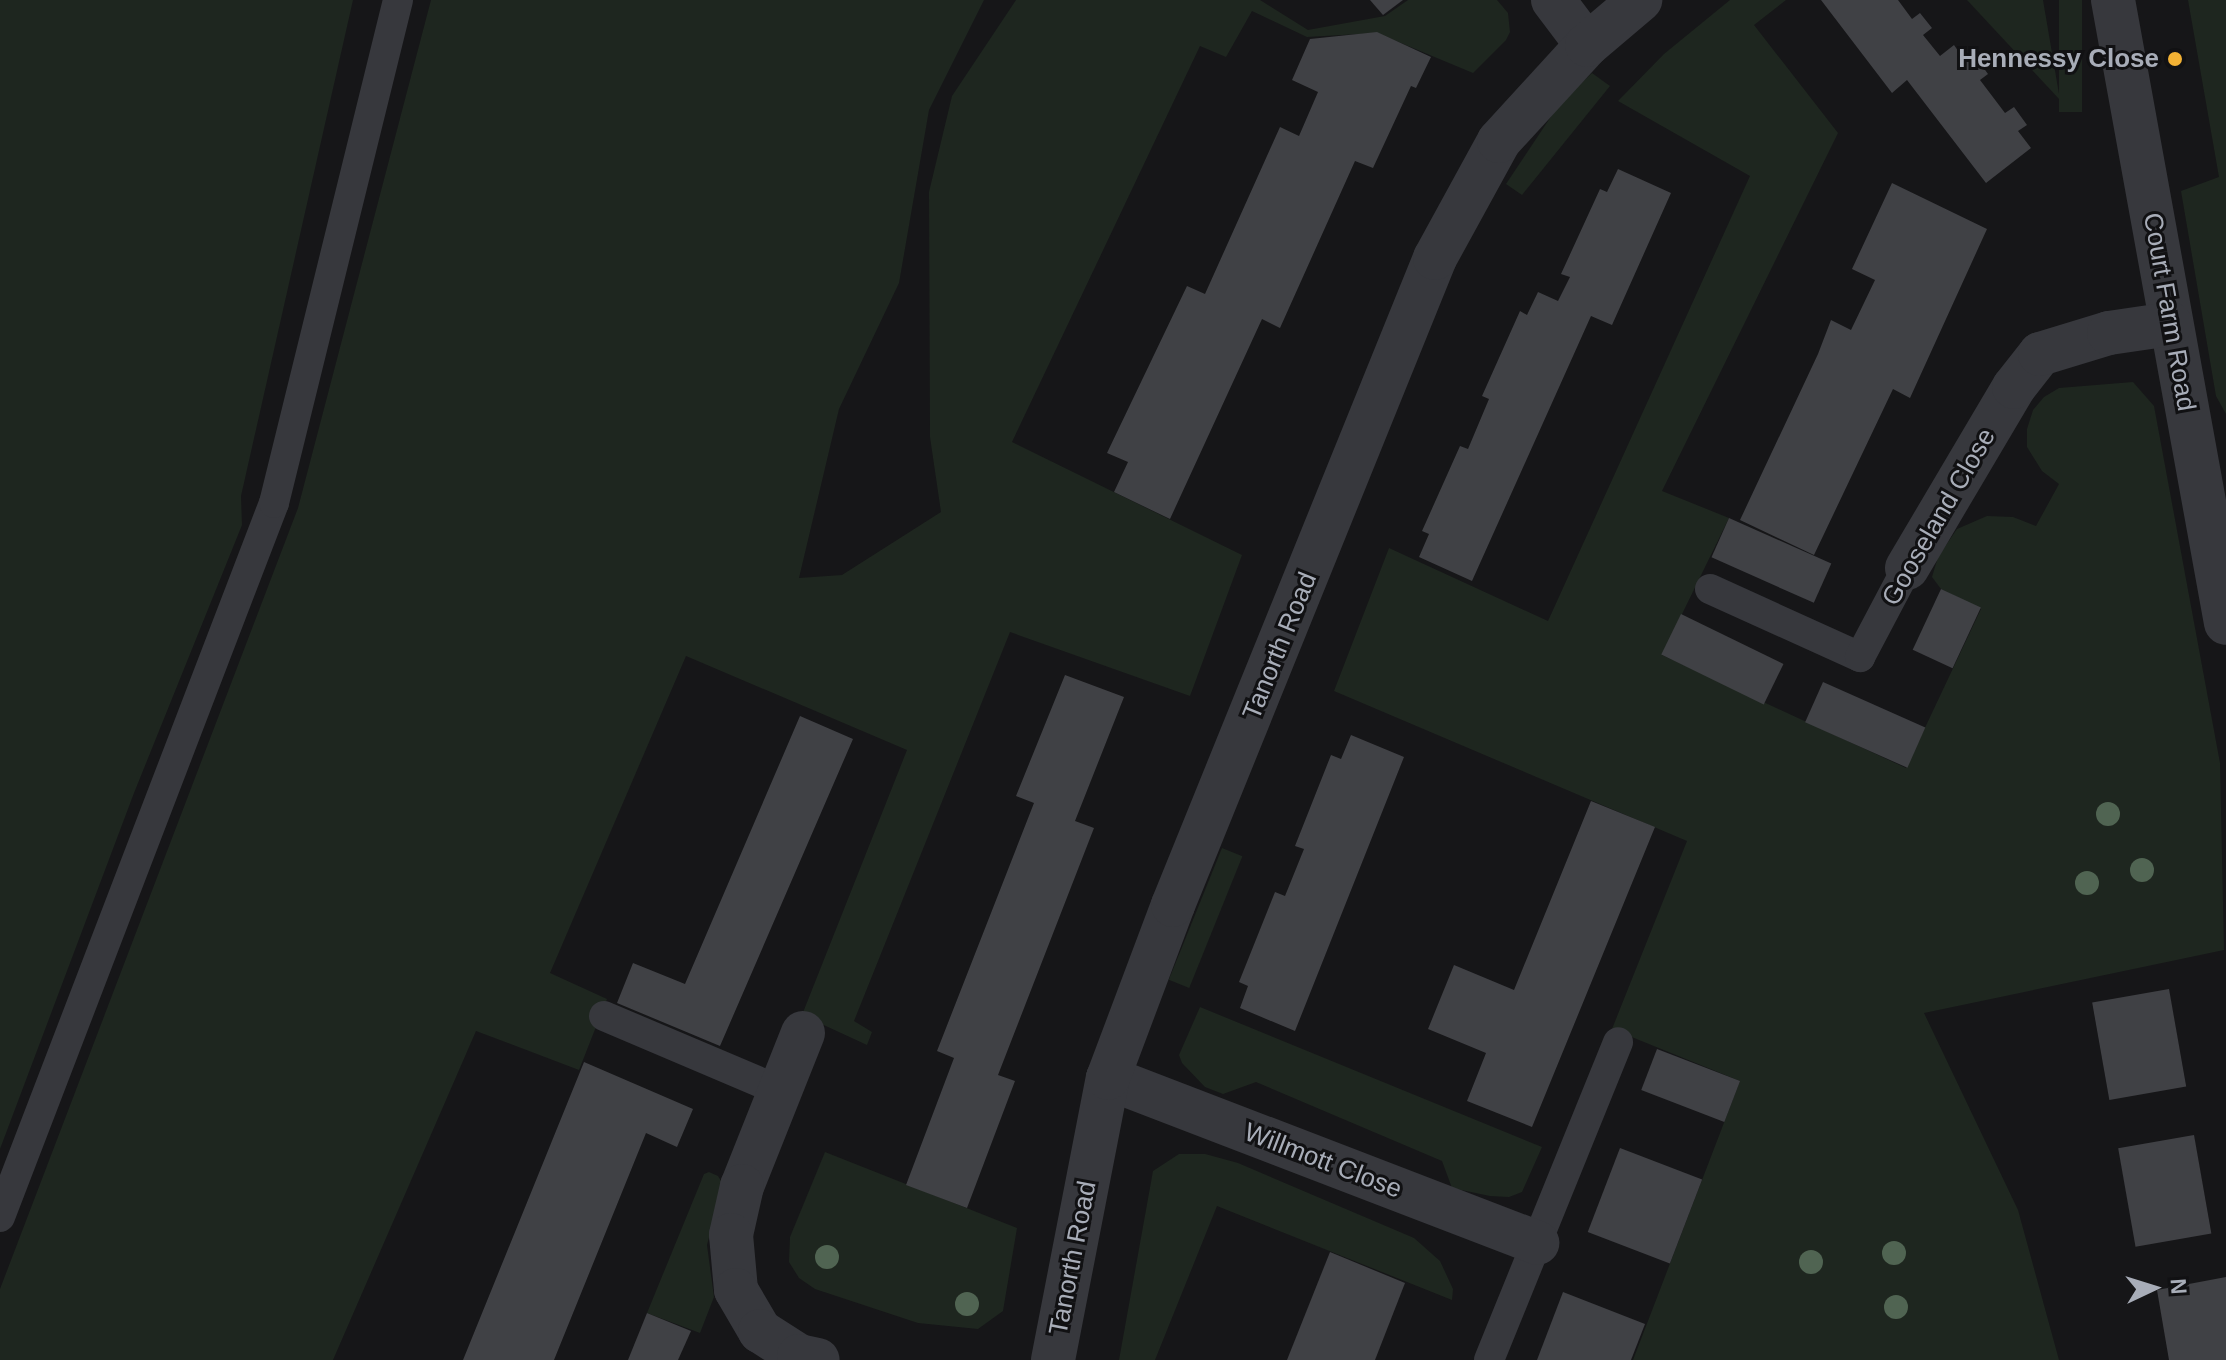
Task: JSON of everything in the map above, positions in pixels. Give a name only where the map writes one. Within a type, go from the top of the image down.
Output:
[{"type":"street","points":[[1553,0],[1587,45]]},
{"type":"street","name":"Tanorth Road","points":[[1053,1360],[1108,1078],[1173,905],[1435,258],[1499,141],[1587,45],[1640,0]]},
{"type":"street","name":"Court Farm Road","points":[[2113,0],[2170,324],[2215,494],[2226,623]]},
{"type":"street","name":"Gooseland Close","points":[[1907,568],[2014,387],[2040,354],[2109,333],[2170,324]]},
{"type":"street","points":[[803,1033],[742,1186],[731,1235],[736,1290],[760,1331],[799,1356],[818,1360]]},
{"type":"street","name":"Willmott Close","points":[[1108,1078],[1537,1243]]},
{"type":"lane","points":[[0,1217],[274,503],[398,0]]},
{"type":"lane","name":"Gooseland Close","points":[[1710,589],[1860,657],[1907,568]]},
{"type":"lane","points":[[604,1016],[781,1091]]},
{"type":"lane","points":[[1489,1360],[1618,1042]]},
{"type":"shaded area","points":[[0,0],[353,0],[241,496],[242,525],[134,793],[0,1149]]},
{"type":"shaded area","points":[[431,0],[984,0],[929,110],[899,283],[839,409],[799,578],[842,575],[941,512],[930,437],[929,192],[952,96],[1016,0],[1260,0],[1308,30],[1385,16],[1408,0],[1497,0],[1508,13],[1510,32],[1473,73],[1377,33],[1307,37],[1252,11],[1226,57],[1200,46],[1012,442],[1242,555],[1190,696],[1010,632],[854,1021],[872,1032],[867,1045],[802,1015],[907,750],[686,656],[550,973],[607,999],[579,1070],[476,1031],[333,1360],[0,1360],[0,1289],[298,508]]},
{"type":"shaded area","points":[[1730,0],[1786,0],[1754,25],[1838,133],[1662,491],[1729,518],[1662,655],[1906,768],[1981,609],[1941,589],[1932,577],[1938,557],[1957,529],[1987,516],[2013,517],[2036,526],[2059,484],[2042,471],[2027,447],[2027,429],[2033,410],[2044,397],[2059,388],[2133,382],[2154,406],[2220,763],[2224,950],[1924,1013],[2018,1210],[2059,1360],[1633,1360],[1740,1081],[1612,1029],[1687,841],[1334,691],[1389,548],[1548,621],[1750,176],[1618,101],[1664,54]]},
{"type":"shaded area","points":[[1967,0],[2043,0],[2060,100]]},
{"type":"shaded area","points":[[2059,0],[2082,0],[2082,112],[2059,112]]},
{"type":"shaded area","points":[[2188,0],[2226,0],[2226,414],[2216,396],[2181,191],[2219,177]]},
{"type":"shaded area","points":[[1592,73],[1610,86],[1522,195],[1506,184],[1560,103]]},
{"type":"shaded area","points":[[1222,848],[1242,856],[1189,988],[1169,980]]},
{"type":"shaded area","points":[[1200,1007],[1542,1147],[1522,1192],[1509,1197],[1490,1196],[1452,1188],[1442,1161],[1256,1082],[1223,1094],[1205,1087],[1182,1063],[1179,1055]]},
{"type":"shaded area","points":[[825,1152],[1017,1228],[1003,1311],[978,1329],[918,1323],[815,1289],[799,1278],[789,1262],[790,1237]]},
{"type":"shaded area","points":[[1179,1154],[1205,1154],[1238,1163],[1414,1238],[1440,1261],[1453,1289],[1452,1300],[1217,1206],[1155,1360],[1119,1360],[1153,1171]]},
{"type":"shaded area","points":[[709,1172],[718,1176],[723,1184],[707,1245],[714,1297],[700,1333],[647,1313],[704,1174]]},
{"type":"building","points":[[1370,0],[1403,0],[1383,15]]},
{"type":"building","points":[[1821,0],[1898,0],[1912,19],[1920,13],[1932,28],[1923,35],[1940,56],[1954,45],[1963,58],[1972,52],[1988,74],[1980,80],[2005,113],[2014,107],[2027,125],[2018,131],[2031,148],[1986,183],[1907,80],[1892,93]]},
{"type":"building","points":[[1377,32],[1431,57],[1416,88],[1411,86],[1373,168],[1355,161],[1280,328],[1262,319],[1170,519],[1114,492],[1128,462],[1107,453],[1187,286],[1205,294],[1280,127],[1299,136],[1318,92],[1292,80],[1310,39]]},
{"type":"building","points":[[1618,169],[1671,193],[1612,325],[1591,316],[1472,581],[1419,557],[1429,534],[1422,531],[1460,446],[1468,449],[1489,399],[1482,396],[1520,311],[1527,315],[1538,292],[1558,301],[1570,277],[1561,274],[1600,189],[1607,192]]},
{"type":"building","points":[[1892,183],[1987,229],[1910,398],[1893,389],[1814,555],[1740,520],[1831,320],[1851,330],[1875,280],[1852,269]]},
{"type":"building","points":[[1729,518],[1831,564],[1814,603],[1712,557]]},
{"type":"building","points":[[1941,589],[1981,608],[1953,668],[1913,650]]},
{"type":"building","points":[[1681,614],[1783,664],[1764,704],[1661,654]]},
{"type":"building","points":[[1065,675],[1124,697],[1075,821],[1094,828],[998,1075],[1015,1081],[967,1208],[906,1185],[954,1058],[937,1051],[1034,803],[1016,796]]},
{"type":"building","points":[[1823,682],[1925,728],[1907,768],[1805,722]]},
{"type":"building","points":[[800,716],[853,739],[720,1046],[617,1003],[633,963],[685,984]]},
{"type":"building","points":[[1351,735],[1404,757],[1295,1031],[1240,1008],[1248,986],[1239,982],[1275,892],[1285,896],[1304,849],[1295,846],[1331,755],[1341,759]]},
{"type":"building","points":[[1591,801],[1655,827],[1532,1127],[1467,1101],[1486,1053],[1428,1029],[1454,965],[1514,990]]},
{"type":"building","points":[[2169,989],[2186,1086],[2109,1100],[2092,1003]]},
{"type":"building","points":[[1657,1049],[1740,1081],[1724,1122],[1641,1090]]},
{"type":"building","points":[[584,1062],[693,1109],[677,1147],[646,1133],[554,1360],[463,1360]]},
{"type":"building","points":[[2194,1135],[2211,1233],[2136,1247],[2118,1148]]},
{"type":"building","points":[[1620,1148],[1702,1180],[1670,1264],[1588,1232]]},
{"type":"building","points":[[1330,1252],[1405,1283],[1375,1360],[1287,1360]]},
{"type":"building","points":[[2226,1277],[2226,1360],[2169,1360],[2157,1290]]},
{"type":"building","points":[[1563,1292],[1645,1324],[1631,1360],[1537,1360]]},
{"type":"building","points":[[647,1313],[691,1331],[678,1360],[628,1360]]},
{"type":"place","name":"Hennessy Close","points":[[2175,59]]}]
